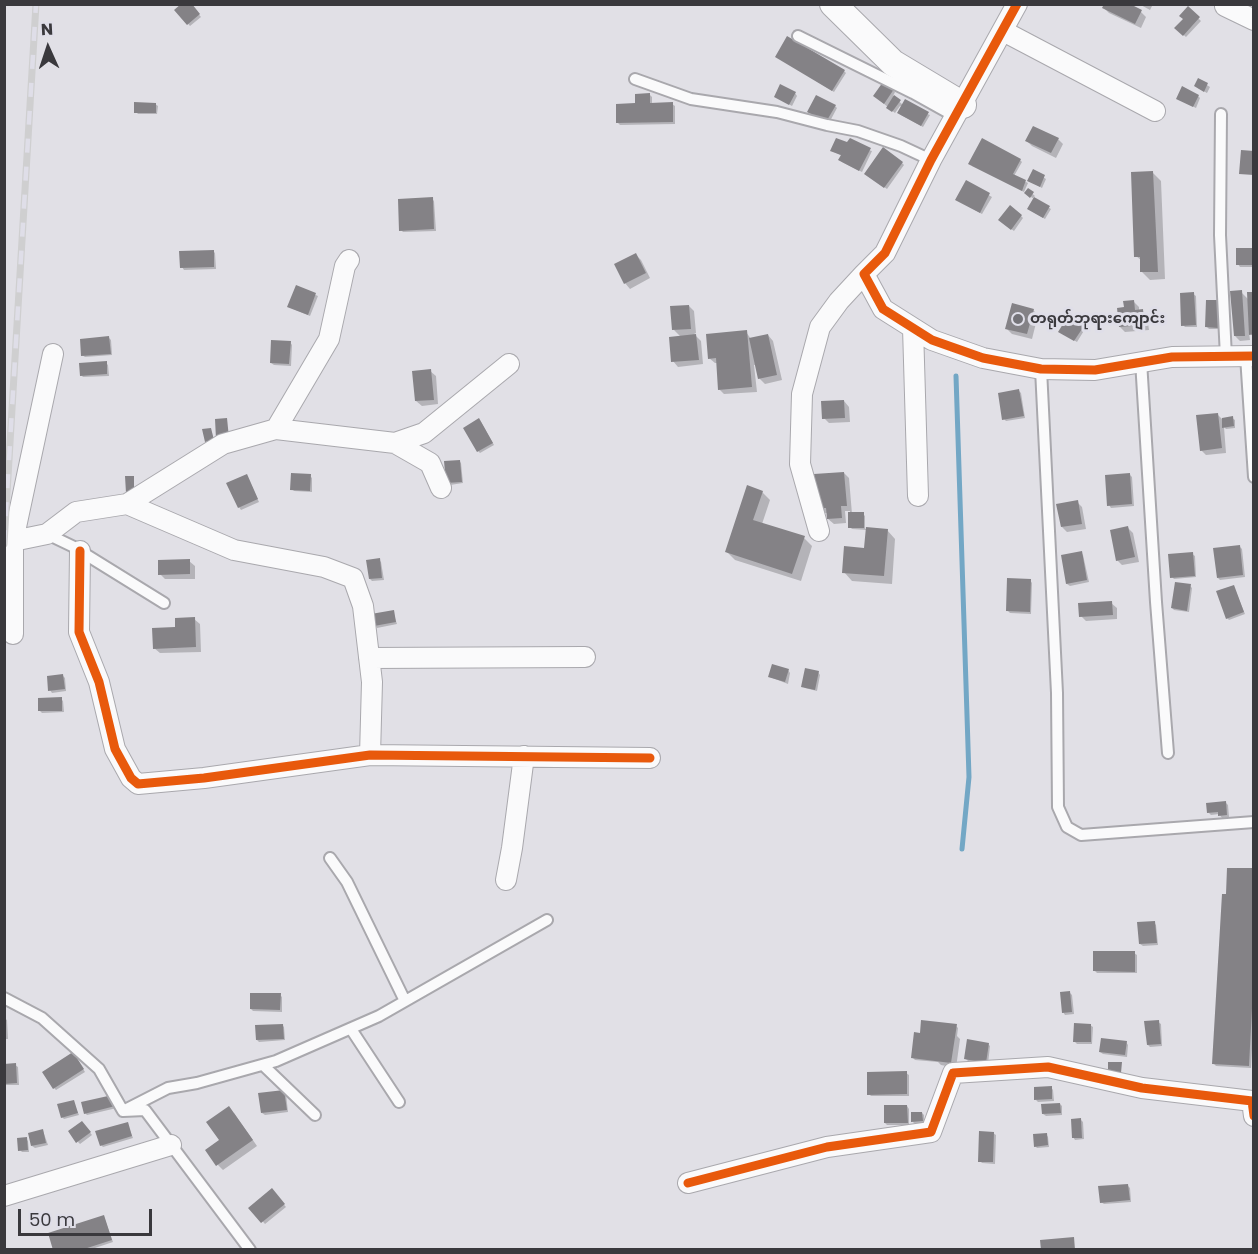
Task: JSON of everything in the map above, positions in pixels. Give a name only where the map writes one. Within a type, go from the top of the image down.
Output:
[{"type":"street","points":[[833,4],[894,63],[959,111]]},
{"type":"street","points":[[819,531],[800,464],[802,394],[820,327],[839,302],[885,253],[931,160],[1017,4]]},
{"type":"street","points":[[1225,6],[1254,20]]},
{"type":"street","points":[[1003,31],[1155,111]]},
{"type":"street","points":[[276,429],[328,339],[345,266],[349,260]]},
{"type":"street","points":[[864,274],[883,309],[932,340],[983,358],[1041,369],[1095,370],[1172,357],[1250,356]]},
{"type":"street","points":[[913,328],[918,496]]},
{"type":"street","points":[[13,634],[9,541],[53,354]]},
{"type":"street","points":[[395,443],[424,433],[509,364]]},
{"type":"street","points":[[9,541],[47,534],[76,512],[127,504],[223,444],[276,429],[395,443],[430,463],[441,488]]},
{"type":"street","points":[[127,504],[234,550],[324,567],[353,578],[363,606],[372,682],[370,755]]},
{"type":"street","points":[[80,551],[79,632],[99,682],[115,749],[131,778],[138,784],[204,778],[370,755],[650,758]]},
{"type":"street","points":[[369,658],[585,657]]},
{"type":"street","points":[[506,880],[524,756]]},
{"type":"street","points":[[688,1183],[827,1147],[931,1132],[953,1073],[1048,1067],[1142,1088],[1252,1101],[1254,1116]]},
{"type":"street","points":[[4,1196],[171,1145]]},
{"type":"lane","points":[[798,36],[913,93],[959,111]]},
{"type":"lane","points":[[635,80],[692,99],[777,112],[858,131],[901,146],[931,160]]},
{"type":"lane","points":[[1221,114],[1220,235],[1226,357]]},
{"type":"lane","points":[[1250,356],[1254,477]]},
{"type":"lane","points":[[1141,361],[1168,753]]},
{"type":"lane","points":[[1041,369],[1057,693],[1058,807],[1066,827],[1082,835],[1254,822]]},
{"type":"lane","points":[[47,534],[80,551],[164,603]]},
{"type":"lane","points":[[330,858],[347,882],[405,1001]]},
{"type":"lane","points":[[123,1112],[168,1088],[197,1083],[276,1061],[351,1029],[379,1016],[547,920]]},
{"type":"lane","points":[[4,998],[42,1018],[99,1069],[123,1112]]},
{"type":"lane","points":[[351,1029],[399,1102]]},
{"type":"lane","points":[[263,1065],[315,1115]]},
{"type":"lane","points":[[123,1112],[145,1110],[250,1250]]},
{"type":"building","points":[[181,4],[192,4],[200,14],[187,25],[174,10]]},
{"type":"building","points":[[1104,4],[1130,4],[1142,10],[1135,24],[1102,8]]},
{"type":"building","points":[[1188,6],[1200,17],[1183,36],[1174,28],[1183,19],[1179,16]]},
{"type":"building","points":[[787,36],[845,70],[832,91],[775,57]]},
{"type":"building","points":[[1198,78],[1208,83],[1204,92],[1194,86]]},
{"type":"building","points":[[883,82],[894,89],[884,104],[873,96]]},
{"type":"building","points":[[780,84],[796,92],[789,105],[774,97]]},
{"type":"building","points":[[1182,86],[1199,95],[1193,107],[1176,99]]},
{"type":"building","points":[[650,93],[650,103],[673,102],[673,122],[616,123],[616,104],[635,103],[635,94]]},
{"type":"building","points":[[816,95],[836,105],[826,122],[807,112]]},
{"type":"building","points":[[894,95],[901,100],[892,112],[886,108]]},
{"type":"building","points":[[905,99],[929,112],[921,126],[897,113]]},
{"type":"building","points":[[134,102],[156,103],[156,113],[134,113]]},
{"type":"building","points":[[1033,126],[1059,138],[1051,153],[1025,141]]},
{"type":"building","points":[[836,138],[847,142],[850,138],[871,148],[859,171],[838,160],[841,155],[830,151]]},
{"type":"building","points":[[982,138],[1021,159],[1013,174],[1026,180],[1022,191],[968,164]]},
{"type":"building","points":[[883,147],[903,162],[884,188],[864,174]]},
{"type":"building","points":[[1241,150],[1254,151],[1254,175],[1239,174]]},
{"type":"building","points":[[1033,169],[1045,175],[1040,187],[1027,181]]},
{"type":"building","points":[[1153,171],[1158,272],[1140,272],[1140,257],[1134,257],[1131,172]]},
{"type":"building","points":[[966,180],[990,193],[980,213],[955,200]]},
{"type":"building","points":[[1028,188],[1034,192],[1030,198],[1024,193]]},
{"type":"building","points":[[433,197],[434,229],[399,231],[398,199]]},
{"type":"building","points":[[1034,197],[1050,206],[1043,218],[1027,209]]},
{"type":"building","points":[[1010,205],[1022,215],[1011,230],[998,220]]},
{"type":"building","points":[[1236,248],[1254,248],[1254,265],[1236,265]]},
{"type":"building","points":[[214,250],[214,267],[180,268],[179,251]]},
{"type":"building","points":[[636,253],[646,273],[624,284],[614,264]]},
{"type":"building","points":[[296,285],[316,293],[308,315],[287,307]]},
{"type":"building","points":[[1242,290],[1245,336],[1234,336],[1230,291]]},
{"type":"building","points":[[1194,292],[1196,325],[1181,326],[1180,293]]},
{"type":"building","points":[[1247,292],[1254,292],[1254,334],[1249,335]]},
{"type":"building","points":[[1134,300],[1135,310],[1143,309],[1144,325],[1119,327],[1117,308],[1124,307],[1123,301]]},
{"type":"building","points":[[1206,300],[1219,300],[1218,328],[1205,327]]},
{"type":"building","points":[[1012,303],[1034,309],[1027,334],[1005,329]]},
{"type":"building","points":[[689,305],[691,329],[672,330],[670,306]]},
{"type":"building","points":[[1068,316],[1084,326],[1074,341],[1058,332]]},
{"type":"building","points":[[747,330],[752,387],[718,390],[716,358],[708,359],[706,334]]},
{"type":"building","points":[[696,334],[699,360],[671,362],[669,337]]},
{"type":"building","points":[[768,334],[777,375],[758,379],[749,338]]},
{"type":"building","points":[[109,336],[111,354],[81,356],[80,339]]},
{"type":"building","points":[[271,340],[291,341],[289,364],[270,363]]},
{"type":"building","points":[[107,361],[107,374],[80,376],[79,363]]},
{"type":"building","points":[[431,369],[434,400],[415,401],[412,371]]},
{"type":"building","points":[[1019,389],[1024,416],[1002,420],[998,393]]},
{"type":"building","points":[[844,400],[845,418],[822,419],[821,401]]},
{"type":"building","points":[[1218,413],[1222,448],[1200,451],[1196,415]]},
{"type":"building","points":[[1233,416],[1234,426],[1222,428],[1222,418]]},
{"type":"building","points":[[227,418],[229,438],[216,439],[215,419]]},
{"type":"building","points":[[479,418],[493,443],[477,452],[463,428]]},
{"type":"building","points":[[211,428],[214,440],[205,442],[202,429]]},
{"type":"building","points":[[460,460],[462,482],[446,483],[444,461]]},
{"type":"building","points":[[844,472],[847,506],[841,506],[842,518],[827,519],[826,508],[816,508],[814,474]]},
{"type":"building","points":[[291,473],[311,474],[310,491],[290,490]]},
{"type":"building","points":[[1130,473],[1132,504],[1107,506],[1105,475]]},
{"type":"building","points":[[247,474],[258,499],[238,508],[226,483]]},
{"type":"building","points":[[125,476],[134,476],[134,492],[126,493]]},
{"type":"building","points":[[747,485],[763,491],[753,520],[805,536],[792,574],[725,552]]},
{"type":"building","points":[[1078,500],[1082,524],[1061,527],[1056,504]]},
{"type":"building","points":[[848,512],[864,512],[864,528],[848,528]]},
{"type":"building","points":[[1128,526],[1135,557],[1116,561],[1110,530]]},
{"type":"building","points":[[866,527],[888,529],[884,576],[842,573],[844,546],[864,548]]},
{"type":"building","points":[[1240,545],[1243,575],[1217,578],[1213,548]]},
{"type":"building","points":[[1082,551],[1087,580],[1066,584],[1061,555]]},
{"type":"building","points":[[1193,552],[1195,576],[1170,578],[1168,554]]},
{"type":"building","points":[[380,558],[382,578],[369,579],[366,560]]},
{"type":"building","points":[[190,559],[190,574],[158,575],[158,560]]},
{"type":"building","points":[[1007,578],[1031,579],[1030,612],[1006,611]]},
{"type":"building","points":[[1175,582],[1191,584],[1187,611],[1171,608]]},
{"type":"building","points":[[1234,585],[1244,612],[1226,619],[1216,591]]},
{"type":"building","points":[[1112,601],[1113,615],[1079,617],[1078,603]]},
{"type":"building","points":[[394,610],[396,622],[374,626],[371,614]]},
{"type":"building","points":[[195,617],[196,647],[153,649],[152,628],[175,627],[175,618]]},
{"type":"building","points":[[772,664],[789,669],[785,682],[768,677]]},
{"type":"building","points":[[805,668],[819,671],[815,690],[801,687]]},
{"type":"building","points":[[63,674],[65,689],[48,691],[47,676]]},
{"type":"building","points":[[62,697],[62,711],[38,711],[38,698]]},
{"type":"building","points":[[1226,801],[1227,815],[1218,816],[1218,812],[1207,813],[1206,803]]},
{"type":"building","points":[[1227,868],[1254,868],[1254,970],[1249,1066],[1212,1064],[1222,894],[1226,894]]},
{"type":"building","points":[[1155,921],[1157,943],[1139,944],[1137,922]]},
{"type":"building","points":[[1093,951],[1135,951],[1135,972],[1093,971]]},
{"type":"building","points":[[1070,991],[1072,1012],[1062,1013],[1060,992]]},
{"type":"building","points":[[250,993],[281,993],[280,1010],[250,1009]]},
{"type":"building","points":[[921,1020],[957,1024],[951,1063],[911,1058],[914,1032],[920,1033]]},
{"type":"building","points":[[1159,1020],[1161,1044],[1147,1045],[1144,1021]]},
{"type":"building","points":[[1074,1023],[1091,1024],[1091,1042],[1073,1042]]},
{"type":"building","points":[[283,1024],[284,1039],[256,1040],[255,1025]]},
{"type":"building","points":[[1101,1038],[1127,1041],[1125,1055],[1099,1052]]},
{"type":"building","points":[[967,1039],[989,1043],[986,1063],[964,1059]]},
{"type":"building","points":[[73,1052],[84,1069],[53,1089],[42,1072]]},
{"type":"building","points":[[1108,1062],[1122,1062],[1121,1073],[1108,1073]]},
{"type":"building","points":[[16,1063],[17,1083],[4,1084],[4,1064]]},
{"type":"building","points":[[907,1071],[907,1094],[867,1095],[867,1072]]},
{"type":"building","points":[[1052,1086],[1052,1099],[1034,1100],[1034,1087]]},
{"type":"building","points":[[284,1090],[287,1110],[261,1113],[258,1093]]},
{"type":"building","points":[[117,1094],[119,1105],[84,1114],[81,1102]]},
{"type":"building","points":[[74,1100],[78,1113],[61,1118],[57,1104]]},
{"type":"building","points":[[1060,1103],[1061,1113],[1042,1114],[1041,1104]]},
{"type":"building","points":[[884,1105],[907,1105],[908,1123],[884,1123]]},
{"type":"building","points":[[229,1106],[253,1140],[216,1166],[205,1150],[219,1140],[206,1122]]},
{"type":"building","points":[[911,1112],[922,1112],[923,1121],[911,1122]]},
{"type":"building","points":[[1081,1118],[1082,1138],[1072,1138],[1071,1119]]},
{"type":"building","points":[[82,1121],[91,1132],[76,1143],[68,1131]]},
{"type":"building","points":[[128,1122],[132,1136],[100,1146],[95,1131]]},
{"type":"building","points":[[43,1129],[46,1143],[31,1146],[28,1133]]},
{"type":"building","points":[[979,1131],[994,1132],[993,1162],[978,1162]]},
{"type":"building","points":[[1047,1133],[1048,1145],[1034,1147],[1033,1134]]},
{"type":"building","points":[[27,1137],[28,1150],[18,1151],[17,1138]]},
{"type":"building","points":[[1128,1184],[1130,1200],[1100,1203],[1098,1186]]},
{"type":"building","points":[[272,1188],[285,1204],[261,1223],[248,1208]]},
{"type":"building","points":[[104,1215],[112,1240],[81,1250],[53,1250],[48,1233]]},
{"type":"building","points":[[1074,1237],[1075,1250],[1041,1250],[1040,1240]]},
{"type":"waterway","points":[[956,376],[969,777],[962,849]]},
{"type":"railway","points":[[4,544],[36,4]]},
{"type":"cycle path","points":[[1017,4],[931,160],[885,253],[864,274],[883,309],[932,340],[983,358],[1041,369],[1095,370],[1172,357],[1254,356]]},
{"type":"cycle path","points":[[80,551],[79,632],[99,682],[115,749],[131,778],[138,784],[204,778],[370,755],[650,758]]},
{"type":"cycle path","points":[[688,1183],[827,1147],[931,1132],[953,1073],[1048,1067],[1142,1088],[1252,1101],[1254,1116]]},
{"type":"place","name":"တရုတ်ဘုရားကျောင်း","points":[[1018,319]]}]
